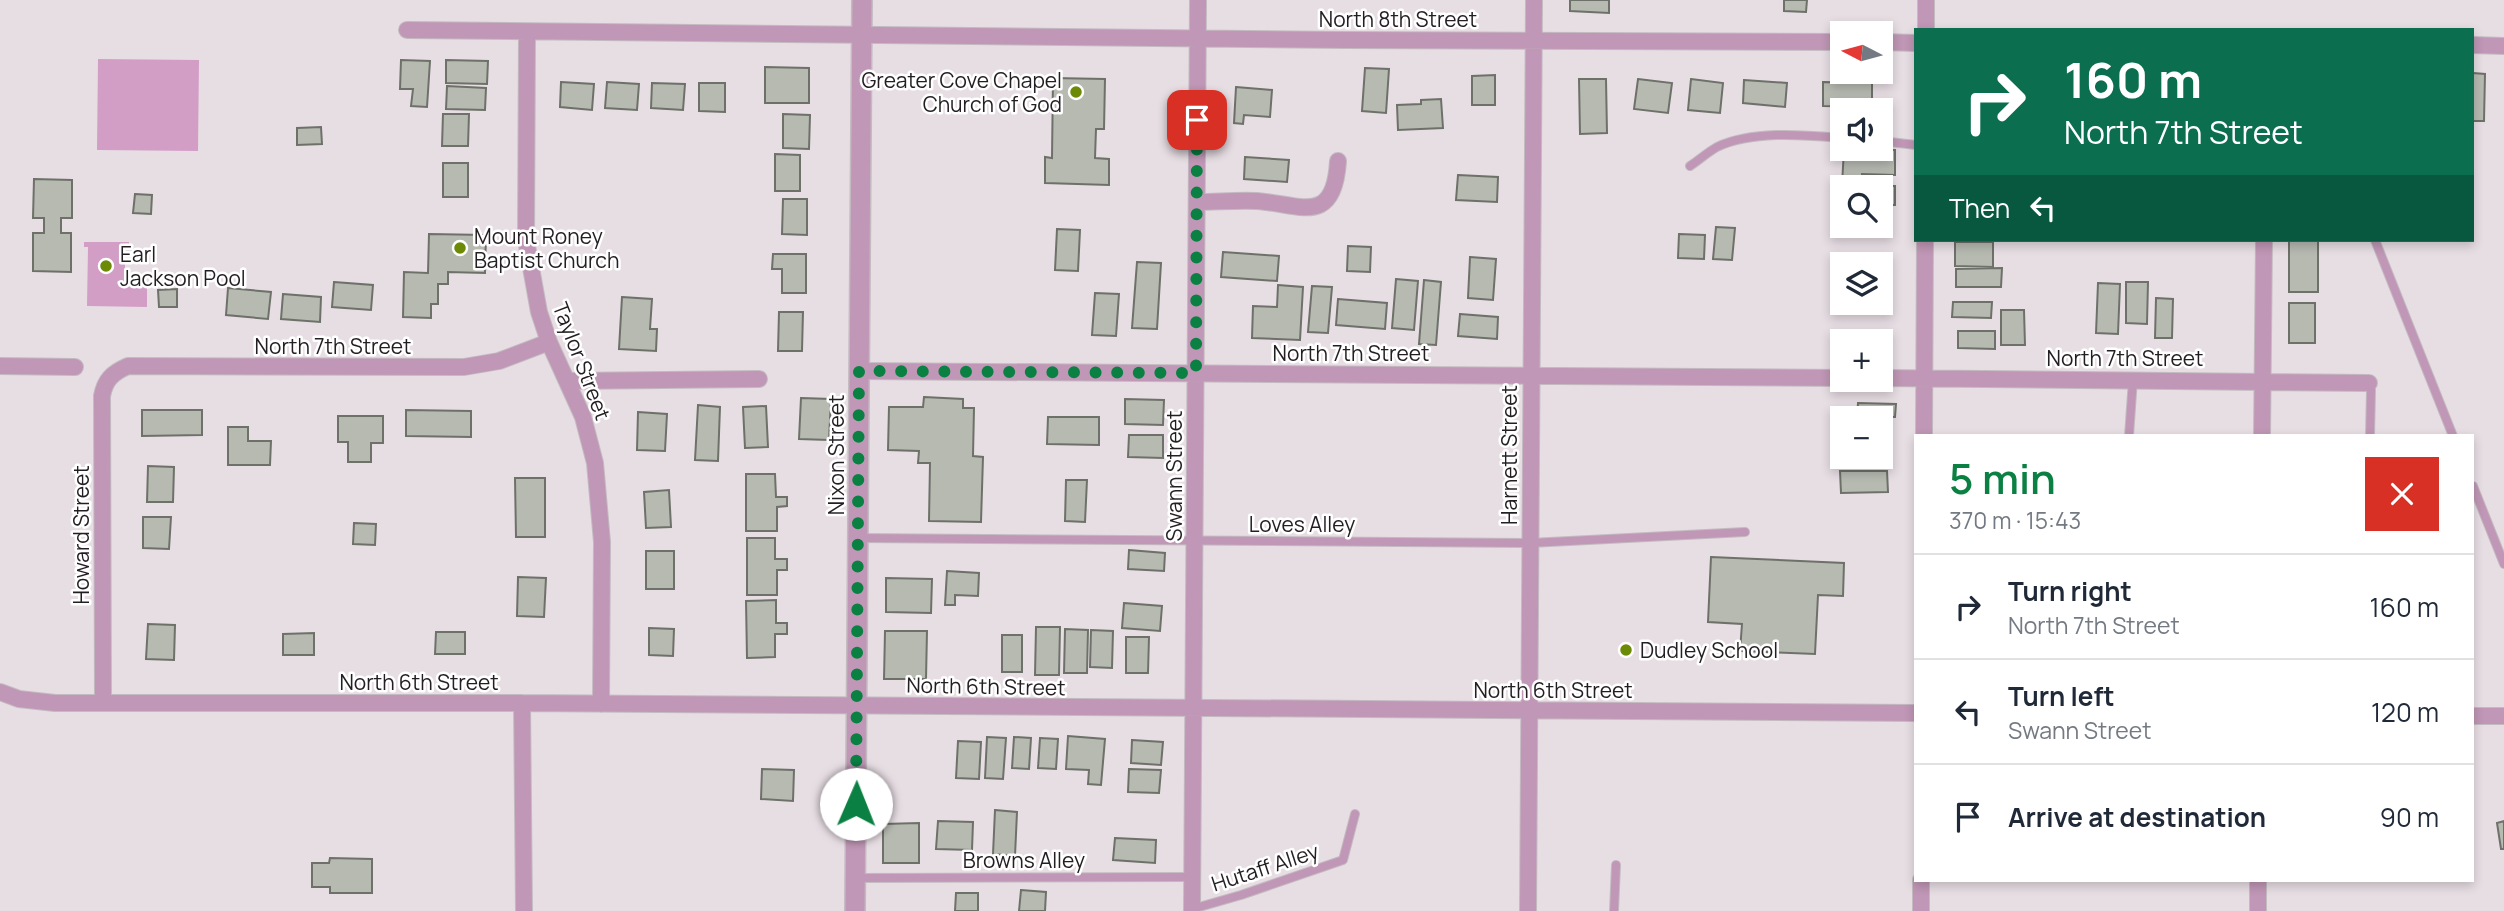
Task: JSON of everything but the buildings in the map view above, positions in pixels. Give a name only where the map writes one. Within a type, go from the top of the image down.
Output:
[{"type":"street","name":"Nixon Street","points":[[855,911],[862,0]]},
{"type":"street","name":"Swann Street","points":[[1192,910],[1198,0]]},
{"type":"street","name":"Harnett Street","points":[[1528,911],[1534,0]]},
{"type":"street","points":[[1926,0],[1926,28]]},
{"type":"street","name":"North 8th Street","points":[[407,30],[1830,42]]},
{"type":"street","name":"Taylor Street","points":[[527,32],[526,240],[539,312],[591,445],[601,508],[601,704]]},
{"type":"street","points":[[1894,43],[1914,43]]},
{"type":"street","points":[[2474,46],[2504,46]]},
{"type":"street","points":[[1197,202],[1258,201],[1291,208],[1320,206],[1330,194],[1338,161]]},
{"type":"street","points":[[1924,434],[1925,242]]},
{"type":"street","points":[[2262,434],[2264,242]]},
{"type":"street","name":"North 7th Street","points":[[114,372],[128,366],[464,367],[499,361],[549,342]]},
{"type":"street","points":[[0,366],[75,367]]},
{"type":"street","name":"North 7th Street","points":[[859,371],[1830,378]]},
{"type":"street","name":"Howard Street","points":[[103,702],[102,397],[104,384],[114,372]]},
{"type":"street","name":"North 7th Street","points":[[1893,378],[2369,383]]},
{"type":"street","points":[[568,381],[759,379]]},
{"type":"street","name":"North 6th Street","points":[[0,692],[19,699],[55,703],[522,703],[1914,713]]},
{"type":"street","points":[[522,703],[524,911]]},
{"type":"street","points":[[2474,716],[2502,716]]},
{"type":"street","points":[[1921,882],[1921,911]]},
{"type":"street","points":[[2258,882],[2258,911]]},
{"type":"lane","points":[[1690,166],[1717,147],[1742,140],[1795,134],[1830,137]]},
{"type":"lane","points":[[1893,142],[1914,145]]},
{"type":"lane","points":[[2376,242],[2452,434]]},
{"type":"lane","points":[[2129,434],[2133,379]]},
{"type":"lane","points":[[2369,383],[2370,434]]},
{"type":"lane","points":[[2474,489],[2504,564]]},
{"type":"lane","name":"Loves Alley","points":[[858,537],[1530,543],[1745,532]]},
{"type":"lane","name":"Hutaff Alley","points":[[1192,910],[1343,860],[1354,814]]},
{"type":"lane","points":[[1614,911],[1616,866]]},
{"type":"lane","name":"Browns Alley","points":[[855,878],[1192,877]]},
{"type":"shaded area","points":[[98,59],[199,60],[198,151],[97,150]]},
{"type":"shaded area","name":"Earl Jackson Pool","points":[[84,242],[129,242],[129,247],[125,248],[125,284],[147,285],[147,307],[87,306],[88,247],[84,247]]},
{"type":"place","name":"Greater Cove Chapel Church of God","points":[[1076,92]]},
{"type":"place","name":"Mount Roney Baptist Church","points":[[460,248]]},
{"type":"place","name":"Earl Jackson Pool","points":[[106,266]]},
{"type":"place","name":"Dudley School","points":[[1626,650]]},
{"type":"route","points":[[856,804],[859,371],[1196,373],[1197,120]]}]
